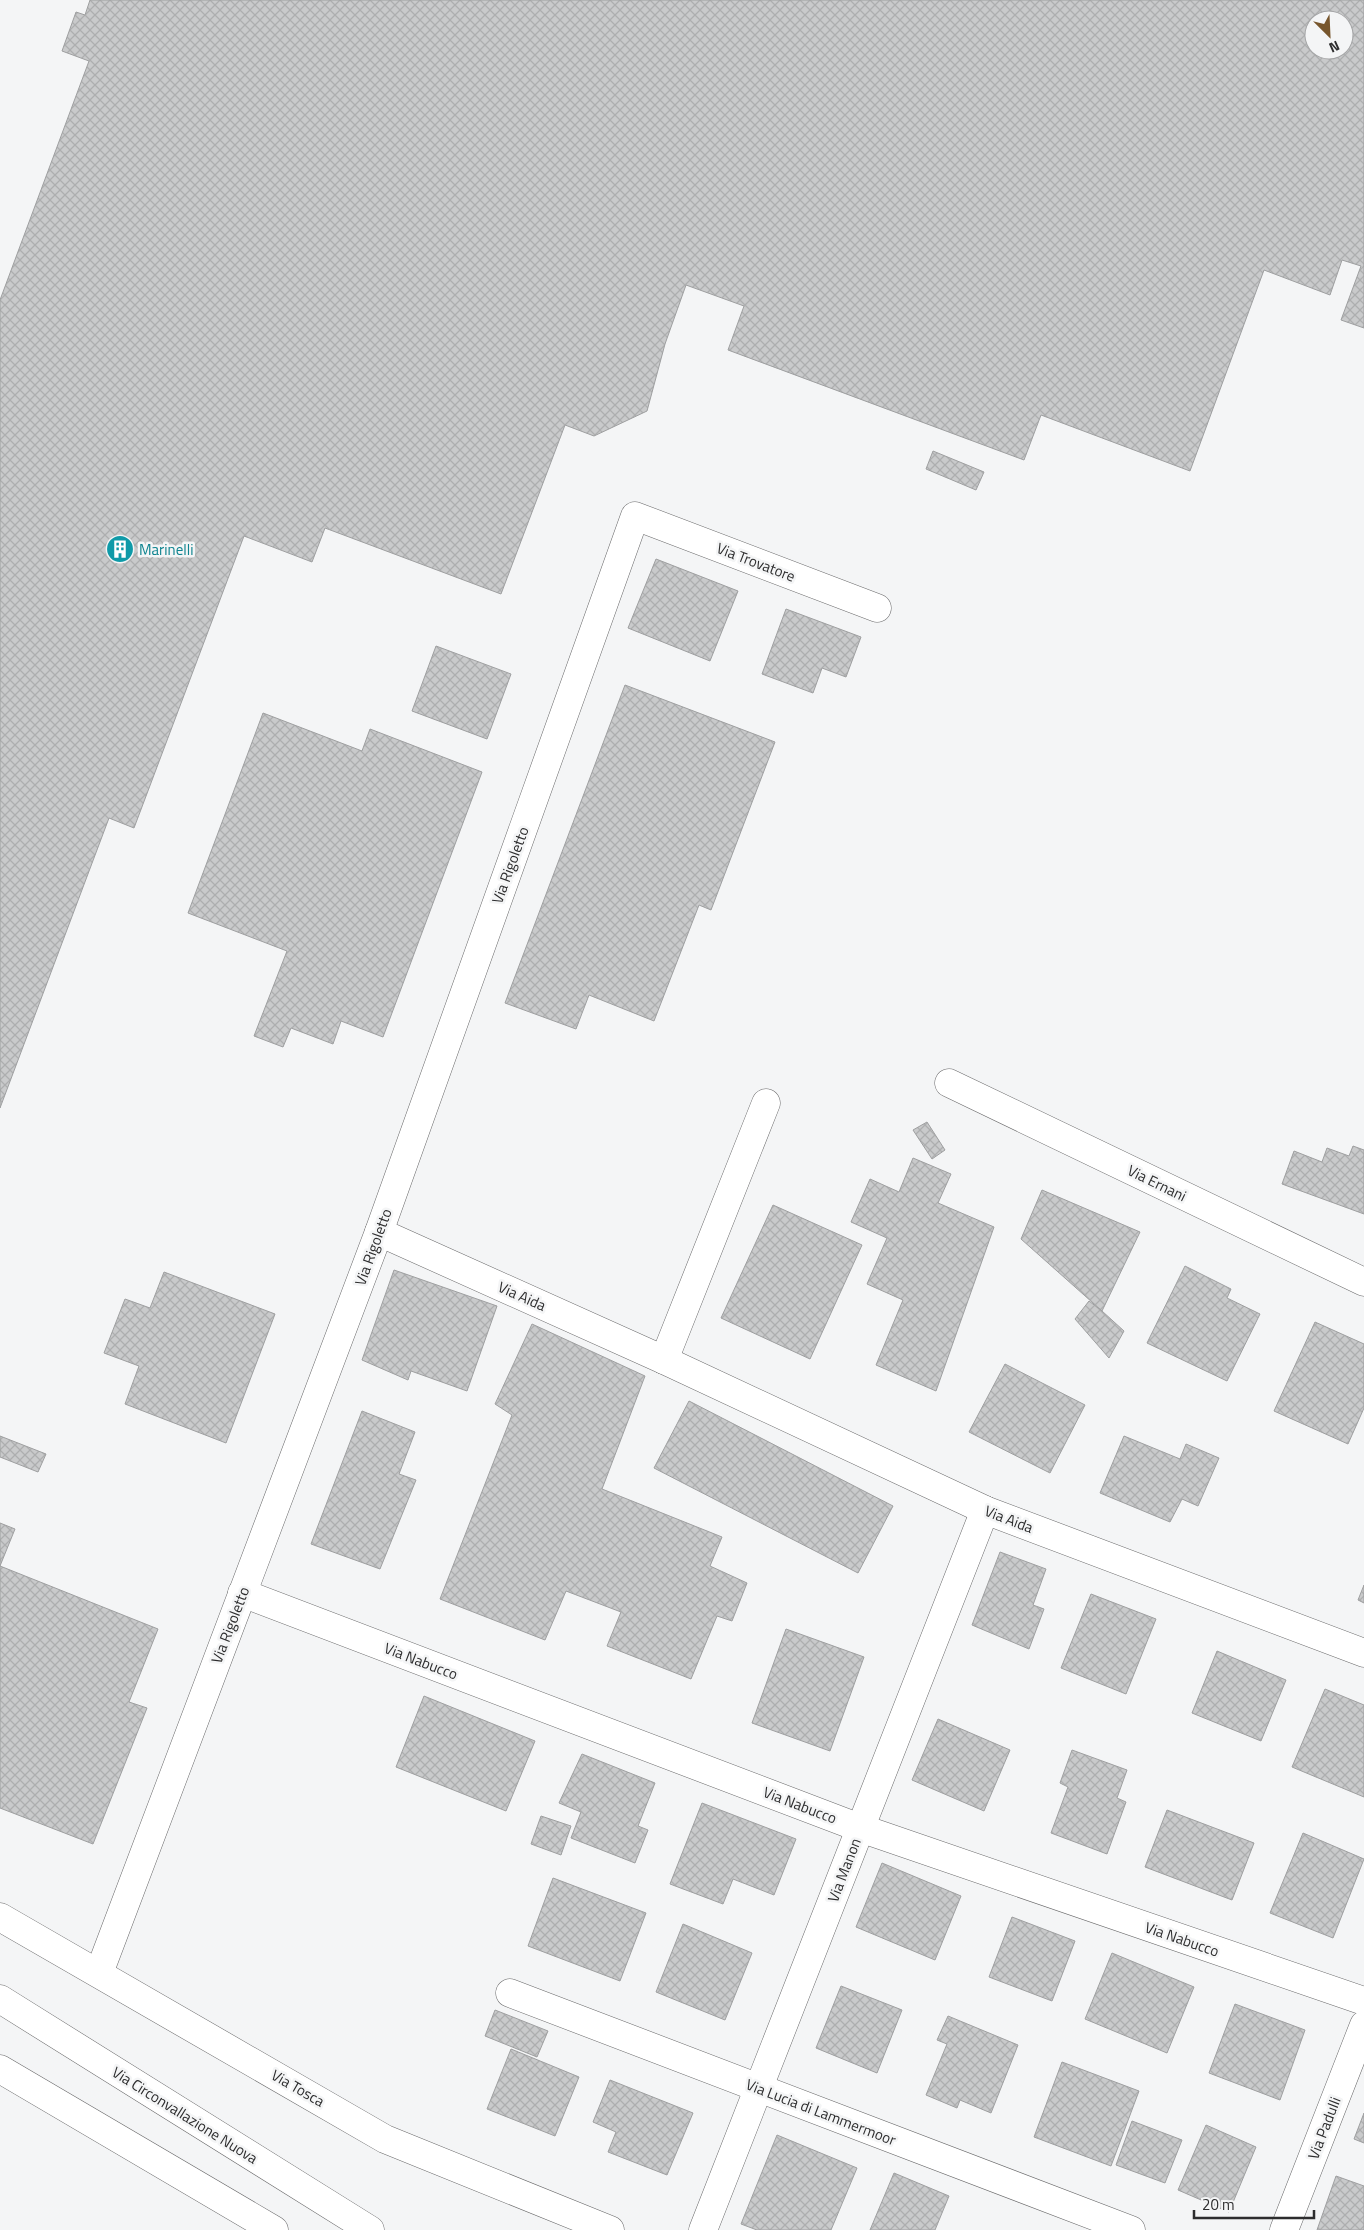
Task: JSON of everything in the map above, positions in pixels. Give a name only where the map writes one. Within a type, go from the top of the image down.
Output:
[{"type":"street","name":"Via Trovatore","points":[[635,516],[877,608]]},
{"type":"street","name":"Via Rigoletto","points":[[99,1973],[379,1232],[635,516]]},
{"type":"street","name":"Via Ernani","points":[[949,1083],[1364,1282]]},
{"type":"street","points":[[664,1360],[766,1103]]},
{"type":"street","name":"Via Aida","points":[[379,1232],[664,1360],[985,1510],[1364,1654]]},
{"type":"street","name":"Via Manon","points":[[703,2230],[985,1510]]},
{"type":"street","name":"Via Nabucco","points":[[242,1593],[860,1828],[1364,2001]]},
{"type":"street","name":"Via Tosca","points":[[0,1917],[385,2139],[610,2230]]},
{"type":"street","name":"Via Lucia di Lammermoor","points":[[510,1993],[1131,2230]]},
{"type":"street","name":"Via Circonvallazione Nuova","points":[[0,1999],[370,2230]]},
{"type":"street","name":"Via Padulli","points":[[1284,2230],[1364,2025]]},
{"type":"street","points":[[0,2069],[274,2230]]},
{"type":"building","name":"Marinelli","points":[[90,0],[1364,0],[1364,328],[1341,320],[1361,266],[1342,260],[1330,295],[1264,270],[1190,471],[1041,415],[1024,460],[728,350],[744,306],[686,285],[665,344],[647,411],[594,436],[565,425],[501,594],[325,528],[312,562],[244,536],[134,828],[109,818],[0,1108],[0,300],[89,61],[62,51],[76,12],[85,15]]},
{"type":"building","points":[[933,451],[984,472],[976,490],[926,469]]},
{"type":"building","points":[[656,559],[738,591],[710,661],[628,628]]},
{"type":"building","points":[[786,609],[861,637],[846,677],[822,668],[813,693],[762,674]]},
{"type":"building","points":[[436,646],[511,674],[487,739],[412,711]]},
{"type":"building","points":[[625,685],[775,742],[711,910],[699,905],[654,1021],[589,995],[576,1029],[505,1003]]},
{"type":"building","points":[[263,713],[362,751],[370,729],[482,772],[383,1037],[341,1021],[333,1044],[291,1028],[283,1047],[254,1036],[287,951],[188,913]]},
{"type":"building","points":[[927,1122],[945,1150],[932,1159],[913,1130]]},
{"type":"building","points":[[1353,1146],[1364,1150],[1364,1214],[1282,1184],[1294,1151],[1322,1162],[1327,1148],[1349,1156]]},
{"type":"building","points":[[913,1158],[951,1174],[938,1203],[994,1227],[936,1391],[876,1365],[903,1300],[867,1284],[887,1238],[851,1222],[870,1179],[899,1192]]},
{"type":"building","points":[[1042,1190],[1140,1232],[1102,1311],[1021,1239]]},
{"type":"building","points":[[773,1205],[862,1245],[810,1359],[721,1318]]},
{"type":"building","points":[[1185,1266],[1231,1289],[1227,1298],[1260,1314],[1227,1381],[1147,1343]]},
{"type":"building","points":[[394,1270],[497,1306],[467,1391],[411,1371],[408,1380],[362,1360]]},
{"type":"building","points":[[164,1272],[275,1314],[226,1443],[125,1404],[139,1366],[104,1353],[125,1299],[150,1308]]},
{"type":"building","points":[[1089,1301],[1124,1331],[1109,1358],[1075,1319]]},
{"type":"building","points":[[1315,1322],[1364,1344],[1364,1408],[1348,1444],[1274,1411]]},
{"type":"building","points":[[532,1324],[645,1376],[602,1489],[722,1537],[710,1566],[747,1583],[732,1621],[717,1616],[691,1679],[607,1646],[621,1612],[566,1591],[545,1640],[440,1599],[512,1415],[495,1404]]},
{"type":"building","points":[[1005,1364],[1085,1405],[1050,1473],[969,1432]]},
{"type":"building","points":[[689,1401],[893,1506],[858,1573],[654,1468]]},
{"type":"building","points":[[362,1411],[415,1432],[399,1474],[416,1480],[380,1569],[311,1544]]},
{"type":"building","points":[[0,1436],[46,1454],[38,1472],[0,1457]]},
{"type":"building","points":[[1124,1436],[1180,1459],[1186,1444],[1219,1458],[1198,1506],[1182,1499],[1170,1522],[1100,1493]]},
{"type":"building","points":[[0,1523],[15,1529],[0,1566]]},
{"type":"building","points":[[1000,1552],[1046,1569],[1033,1605],[1044,1609],[1029,1649],[972,1625]]},
{"type":"building","points":[[0,1566],[158,1629],[129,1702],[147,1708],[93,1844],[0,1808]]},
{"type":"building","points":[[1364,1585],[1364,1603],[1358,1600]]},
{"type":"building","points":[[1091,1594],[1156,1619],[1126,1694],[1061,1668]]},
{"type":"building","points":[[786,1629],[864,1657],[830,1751],[752,1723]]},
{"type":"building","points":[[1217,1651],[1286,1680],[1261,1741],[1192,1713]]},
{"type":"building","points":[[1325,1689],[1364,1705],[1364,1797],[1292,1767]]},
{"type":"building","points":[[424,1696],[535,1741],[506,1811],[396,1767]]},
{"type":"building","points":[[938,1719],[1010,1750],[984,1811],[912,1780]]},
{"type":"building","points":[[1072,1750],[1127,1770],[1117,1798],[1126,1802],[1107,1854],[1051,1833],[1068,1787],[1060,1783]]},
{"type":"building","points":[[582,1754],[655,1783],[638,1826],[648,1830],[635,1863],[571,1838],[581,1812],[559,1803]]},
{"type":"building","points":[[702,1803],[796,1839],[774,1895],[733,1879],[723,1904],[670,1884]]},
{"type":"building","points":[[1167,1810],[1254,1843],[1232,1900],[1145,1867]]},
{"type":"building","points":[[541,1816],[571,1826],[561,1855],[531,1844]]},
{"type":"building","points":[[1303,1833],[1364,1859],[1333,1938],[1270,1913]]},
{"type":"building","points":[[882,1863],[961,1896],[935,1960],[856,1927]]},
{"type":"building","points":[[553,1878],[646,1913],[620,1981],[528,1946]]},
{"type":"building","points":[[1012,1917],[1075,1941],[1052,2001],[989,1977]]},
{"type":"building","points":[[683,1924],[752,1953],[725,2020],[656,1992]]},
{"type":"building","points":[[1112,1953],[1194,1987],[1167,2053],[1085,2019]]},
{"type":"building","points":[[841,1986],[902,2010],[877,2073],[816,2048]]},
{"type":"building","points":[[1235,2004],[1305,2030],[1280,2100],[1209,2073]]},
{"type":"building","points":[[495,2010],[548,2031],[537,2057],[485,2036]]},
{"type":"building","points":[[948,2016],[1018,2045],[991,2113],[960,2100],[957,2108],[926,2095],[947,2044],[937,2040]]},
{"type":"building","points":[[511,2049],[579,2077],[555,2136],[487,2109]]},
{"type":"building","points":[[1062,2062],[1139,2091],[1111,2166],[1034,2137]]},
{"type":"building","points":[[610,2080],[693,2113],[667,2175],[608,2152],[616,2132],[593,2122]]},
{"type":"building","points":[[1364,2113],[1364,2143],[1354,2139]]},
{"type":"building","points":[[1132,2121],[1182,2140],[1165,2183],[1116,2165]]},
{"type":"building","points":[[1206,2125],[1256,2147],[1229,2212],[1178,2190]]},
{"type":"building","points":[[777,2135],[857,2168],[831,2230],[757,2230],[741,2224]]},
{"type":"building","points":[[894,2173],[949,2196],[935,2230],[870,2230]]},
{"type":"building","points":[[1336,2176],[1364,2186],[1364,2230],[1317,2230]]},
{"type":"place","name":"Marinelli","points":[[120,549]]}]
